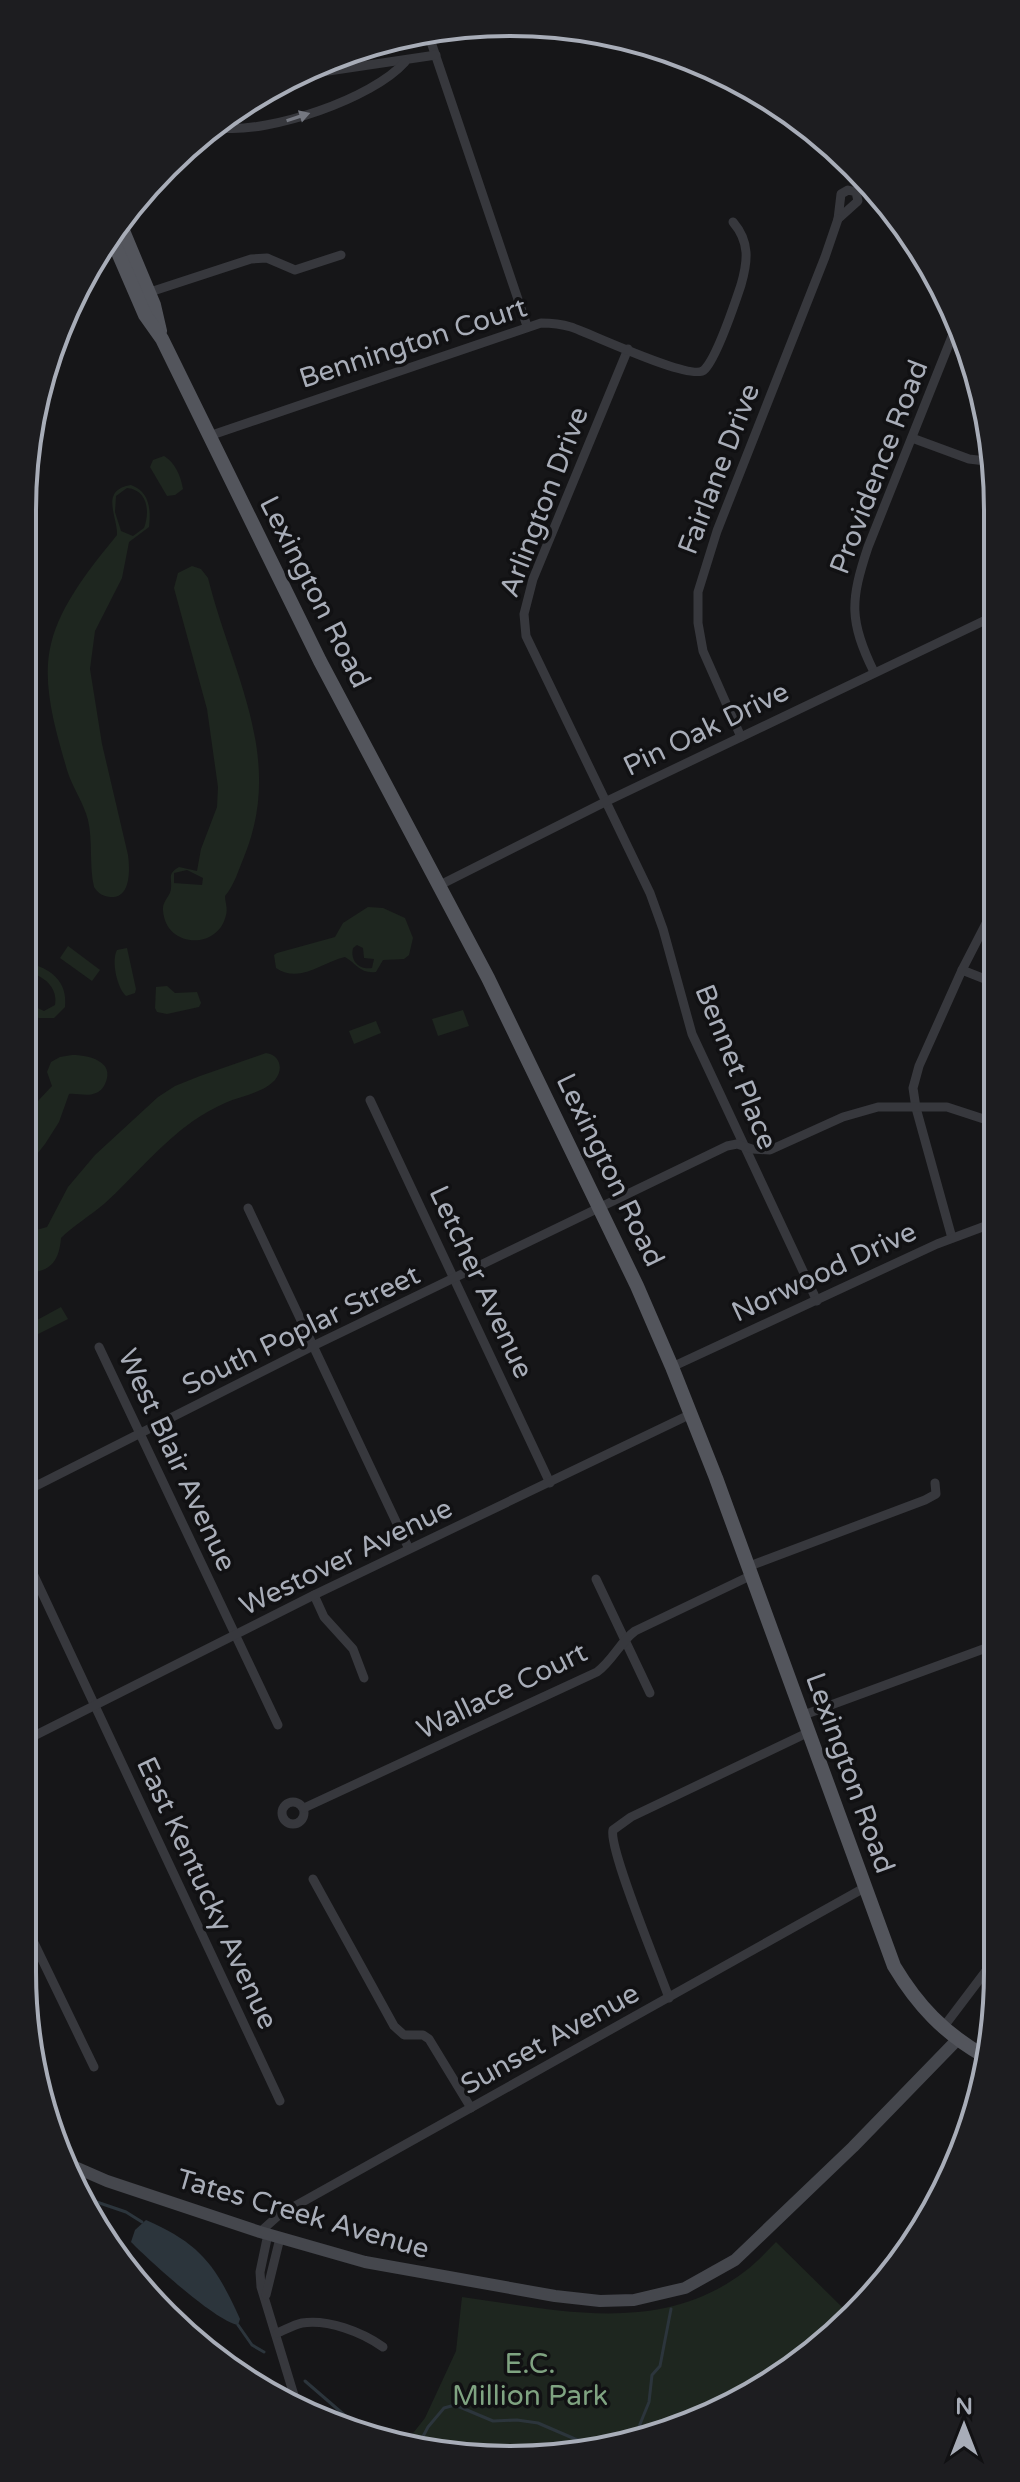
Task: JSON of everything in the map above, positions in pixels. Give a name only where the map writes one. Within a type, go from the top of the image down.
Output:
[{"type":"main road","name":"Lexington Road","points":[[124,236],[142,294],[145,315],[162,339],[330,681],[488,978],[599,1207],[672,1367],[894,1966],[912,1996],[942,2029],[977,2052]]},
{"type":"main road","name":"Lexington Road","points":[[116,247],[142,294]]},
{"type":"main road","name":"Tates Creek Avenue","points":[[79,2169],[269,2235],[392,2269],[578,2299],[634,2300],[675,2291],[712,2275],[735,2260],[853,2147],[957,2040]]},
{"type":"street","points":[[431,43],[527,326]]},
{"type":"street","points":[[337,69],[405,62],[436,55]]},
{"type":"street","points":[[229,128],[249,129],[307,114],[360,92],[405,62]]},
{"type":"street","name":"Fairlane Drive","points":[[741,737],[703,651],[698,623],[698,592],[717,531],[838,219]]},
{"type":"street","name":"Bennington Court","points":[[209,436],[541,323],[560,324],[694,374],[705,369],[731,312],[747,262],[745,239],[733,222]]},
{"type":"street","points":[[142,294],[251,259],[267,258],[295,270],[341,255]]},
{"type":"street","name":"Providence Road","points":[[874,672],[856,629],[857,583],[868,547],[951,338]]},
{"type":"street","name":"Arlington Drive","points":[[605,802],[530,646],[524,614],[533,579],[628,349]]},
{"type":"street","points":[[912,438],[981,460]]},
{"type":"street","name":"Pin Oak Drive","points":[[440,885],[605,802],[984,621]]},
{"type":"street","name":"Bennet Place","points":[[605,802],[650,893],[692,1034],[817,1301]]},
{"type":"street","points":[[952,1238],[913,1088],[919,1066],[984,927]]},
{"type":"street","points":[[962,970],[984,979]]},
{"type":"street","name":"Letcher Avenue","points":[[370,1100],[550,1483]]},
{"type":"street","name":"South Poplar Street","points":[[36,1486],[313,1346],[727,1146],[770,1150],[868,1109],[947,1107],[984,1119]]},
{"type":"street","points":[[248,1208],[409,1549]]},
{"type":"street","name":"Norwood Drive","points":[[672,1367],[952,1238],[984,1226]]},
{"type":"street","name":"West Blair Avenue","points":[[99,1347],[278,1725]]},
{"type":"street","name":"Westover Avenue","points":[[36,1735],[314,1595],[691,1414]]},
{"type":"street","name":"Wallace Court","points":[[304,1808],[597,1672],[613,1659],[625,1639],[645,1626],[749,1571],[925,1500],[936,1494],[935,1483]]},
{"type":"street","points":[[596,1579],[650,1693]]},
{"type":"street","name":"East Kentucky Avenue","points":[[36,1580],[280,2101]]},
{"type":"street","points":[[314,1595],[324,1617],[353,1649],[364,1678]]},
{"type":"street","points":[[801,1716],[984,1649]]},
{"type":"street","points":[[669,1998],[617,1860],[611,1836],[613,1830],[631,1817],[807,1733]]},
{"type":"street","points":[[313,1879],[394,2026],[404,2035],[423,2035],[429,2039],[471,2108]]},
{"type":"street","name":"Sunset Avenue","points":[[269,2235],[279,2215],[864,1888]]},
{"type":"street","points":[[36,1947],[94,2067]]},
{"type":"street","points":[[942,2029],[984,1974]]},
{"type":"street","points":[[269,2235],[260,2272],[261,2287],[294,2394]]},
{"type":"street","points":[[277,2333],[301,2323],[322,2325],[368,2337],[383,2347]]},
{"type":"green space","points":[[164,456],[181,480],[183,489],[175,495],[167,496],[150,467],[153,460]]},
{"type":"green space","points":[[131,485],[142,492],[148,502],[150,521],[149,527],[129,542],[122,578],[95,631],[90,669],[102,744],[129,861],[125,889],[117,896],[110,897],[100,894],[94,887],[88,820],[69,776],[51,707],[48,659],[62,614],[78,586],[117,535],[112,505],[115,492]],"holes":[[[127,488],[143,497],[147,515],[144,528],[133,536],[121,531],[115,512],[116,496]]]},
{"type":"green space","points":[[192,566],[201,569],[208,578],[250,716],[257,750],[259,785],[255,820],[244,857],[225,896],[227,912],[221,927],[213,935],[192,940],[173,932],[166,923],[163,907],[171,891],[173,872],[179,867],[197,871],[201,849],[217,807],[218,787],[207,709],[174,588],[178,573]],"holes":[[[187,870],[203,878],[202,885],[174,883],[174,873]]]},
{"type":"green space","points":[[368,907],[383,908],[405,918],[413,938],[409,955],[404,959],[383,960],[376,972],[362,970],[345,957],[302,973],[294,974],[276,968],[274,955],[335,937],[343,923]],"holes":[[[357,945],[363,948],[364,958],[374,959],[372,968],[363,968],[354,961],[353,948]]]},
{"type":"green space","points":[[68,946],[100,970],[92,981],[60,958]]},
{"type":"green space","points":[[127,948],[136,989],[135,993],[126,996],[118,981],[115,955],[117,950]]},
{"type":"green space","points":[[36,966],[56,977],[64,990],[65,1007],[54,1018],[36,1017],[36,1007],[44,1011],[55,1005],[55,994],[43,978],[36,975]]},
{"type":"green space","points":[[167,986],[175,993],[197,992],[201,1003],[199,1007],[167,1014],[157,1012],[156,987]]},
{"type":"green space","points":[[463,1010],[469,1026],[438,1036],[432,1019]]},
{"type":"green space","points":[[376,1021],[381,1033],[354,1044],[349,1031]]},
{"type":"green space","points":[[266,1053],[275,1057],[280,1067],[278,1076],[270,1084],[217,1107],[181,1130],[104,1204],[61,1238],[55,1260],[46,1269],[36,1271],[36,1230],[47,1227],[68,1187],[95,1155],[158,1097],[200,1076]]},
{"type":"green space","points":[[60,1057],[92,1058],[104,1065],[107,1076],[101,1090],[93,1094],[69,1094],[59,1122],[36,1155],[36,1103],[52,1086],[47,1072],[51,1062]]},
{"type":"green space","points":[[61,1307],[68,1319],[36,1335],[36,1321]]},
{"type":"green space","name":"E.C. Million Park","points":[[776,2242],[843,2308],[870,2281],[845,2307],[823,2328],[773,2366],[720,2397],[633,2430],[572,2442],[510,2446],[448,2442],[411,2435],[425,2418],[456,2351],[462,2297],[571,2312],[643,2311],[678,2305],[712,2292],[744,2272]]},
{"type":"shaded area","points":[[146,2220],[181,2238],[205,2259],[223,2285],[240,2319],[238,2325],[199,2302],[131,2242],[135,2230]]},
{"type":"waterway","points":[[96,2202],[126,2212],[142,2222]]},
{"type":"waterway","points":[[638,2428],[649,2402],[652,2375],[660,2366],[671,2309]]},
{"type":"waterway","points":[[238,2325],[252,2345],[264,2352]]},
{"type":"waterway","points":[[305,2381],[346,2417]]},
{"type":"waterway","points":[[422,2438],[444,2408],[455,2405],[493,2421],[538,2423],[580,2441]]}]
